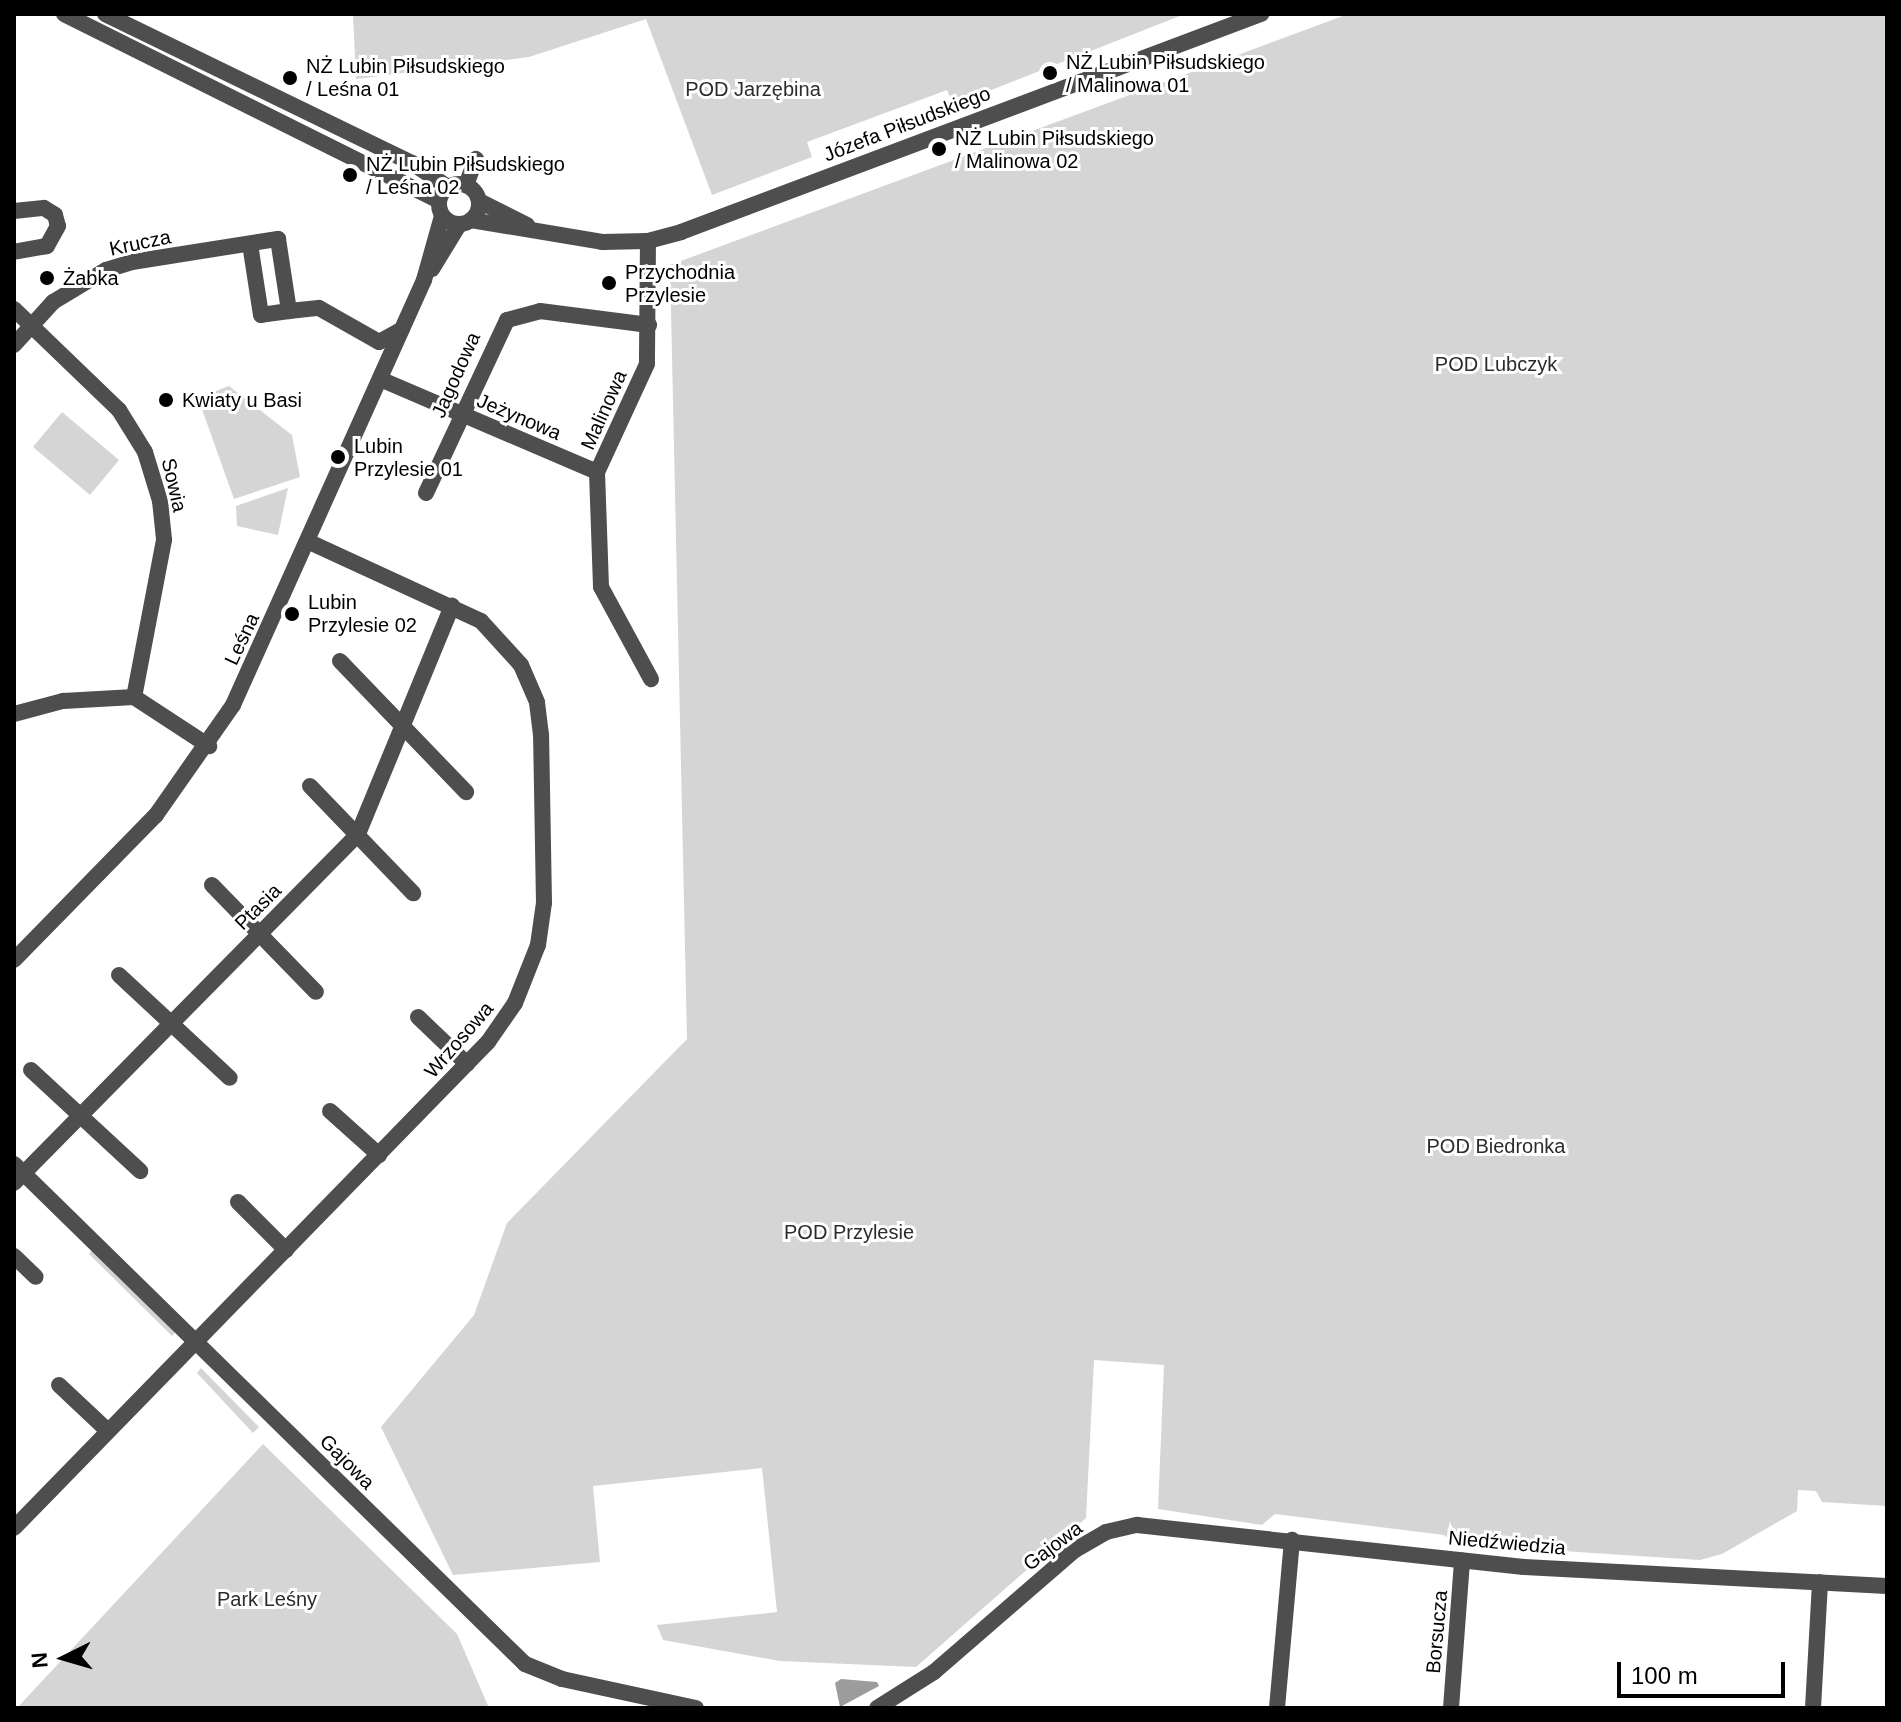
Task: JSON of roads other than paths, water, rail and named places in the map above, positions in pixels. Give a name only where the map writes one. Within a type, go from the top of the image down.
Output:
[{"type":"street","points":[[64,14],[443,201]]},
{"type":"street","points":[[105,14],[412,163],[443,201]]},
{"type":"street","name":"Józefa Piłsudskiego","points":[[443,201],[465,222],[563,237],[648,241],[1261,14]]},
{"type":"street","points":[[443,201],[466,185],[476,159]]},
{"type":"street","points":[[466,185],[479,201]]},
{"type":"street","name":"Leśna","points":[[14,960],[156,815],[209,746],[309,542],[403,329],[424,280],[443,201]]},
{"type":"street","name":"Józefa Piłsudskiego","points":[[479,201],[511,219],[563,237]]},
{"type":"street","name":"Leśna","points":[[424,280],[479,201]]},
{"type":"street","points":[[14,211],[44,208],[55,215],[58,226],[47,246],[14,252]]},
{"type":"street","name":"Krucza","points":[[14,345],[53,302],[106,270],[278,239],[289,311]]},
{"type":"street","name":"Malinowa","points":[[648,241],[647,364],[597,472],[601,587],[651,679]]},
{"type":"street","points":[[250,244],[261,315],[319,308],[379,342],[403,329]]},
{"type":"street","points":[[14,309],[29,327]]},
{"type":"street","name":"Jagodowa","points":[[426,493],[460,413],[507,320],[540,311],[649,325]]},
{"type":"street","name":"Sowia","points":[[29,327],[119,410],[145,452],[160,501],[164,540],[134,697]]},
{"type":"street","name":"Jeżynowa","points":[[380,379],[597,472]]},
{"type":"street","name":"Wrzosowa","points":[[15,1525],[467,1064],[509,1015],[538,945],[544,903],[541,735],[533,689],[513,651],[481,621],[309,542]]},
{"type":"street","name":"Ptasia","points":[[17,1174],[358,834],[406,725],[452,606]]},
{"type":"street","points":[[340,661],[406,725],[466,792]]},
{"type":"street","points":[[14,714],[63,701],[134,697],[209,746]]},
{"type":"street","points":[[310,786],[413,893]]},
{"type":"street","points":[[212,885],[316,992]]},
{"type":"street","points":[[119,975],[230,1078]]},
{"type":"street","points":[[418,1017],[467,1064]]},
{"type":"street","points":[[31,1070],[140,1171]]},
{"type":"street","points":[[330,1111],[379,1155]]},
{"type":"street","name":"Gajowa","points":[[17,1174],[195,1342],[525,1664],[562,1679],[696,1708]]},
{"type":"street","points":[[238,1202],[286,1250]]},
{"type":"street","points":[[14,1256],[36,1277]]},
{"type":"street","points":[[59,1385],[108,1431]]},
{"type":"street","name":"Gajowa","points":[[877,1708],[934,1672],[1075,1550],[1106,1532],[1156,1524],[1292,1540]]},
{"type":"street","points":[[1277,1708],[1292,1540]]},
{"type":"street","name":"Niedźwiedzia","points":[[1292,1540],[1462,1560],[1887,1586]]},
{"type":"street","name":"Borsucza","points":[[1451,1708],[1462,1560]]},
{"type":"street","points":[[1813,1708],[1820,1582]]},
{"type":"place","name":"NŻ Lubin Piłsudskiego / Malinowa 01","points":[[1050,73]]},
{"type":"place","name":"NŻ Lubin Piłsudskiego / Leśna 01","points":[[290,78]]},
{"type":"place","name":"NŻ Lubin Piłsudskiego / Malinowa 02","points":[[939,149]]},
{"type":"place","name":"NŻ Lubin Piłsudskiego / Leśna 02","points":[[350,175]]},
{"type":"place","name":"Żabka","points":[[47,278]]},
{"type":"place","name":"Przychodnia Przylesie","points":[[609,283]]},
{"type":"place","name":"Kwiaty u Basi","points":[[166,400]]},
{"type":"place","name":"Lubin Przylesie 01","points":[[338,457]]},
{"type":"place","name":"Lubin Przylesie 02","points":[[292,614]]},
{"type":"park label","name":"POD Jarzębina","points":[[753,89]]},
{"type":"park label","name":"POD Lubczyk","points":[[1496,364]]},
{"type":"park label","name":"POD Biedronka","points":[[1496,1146]]},
{"type":"park label","name":"POD Przylesie","points":[[849,1232]]},
{"type":"park label","name":"Park Leśny","points":[[267,1599]]}]
